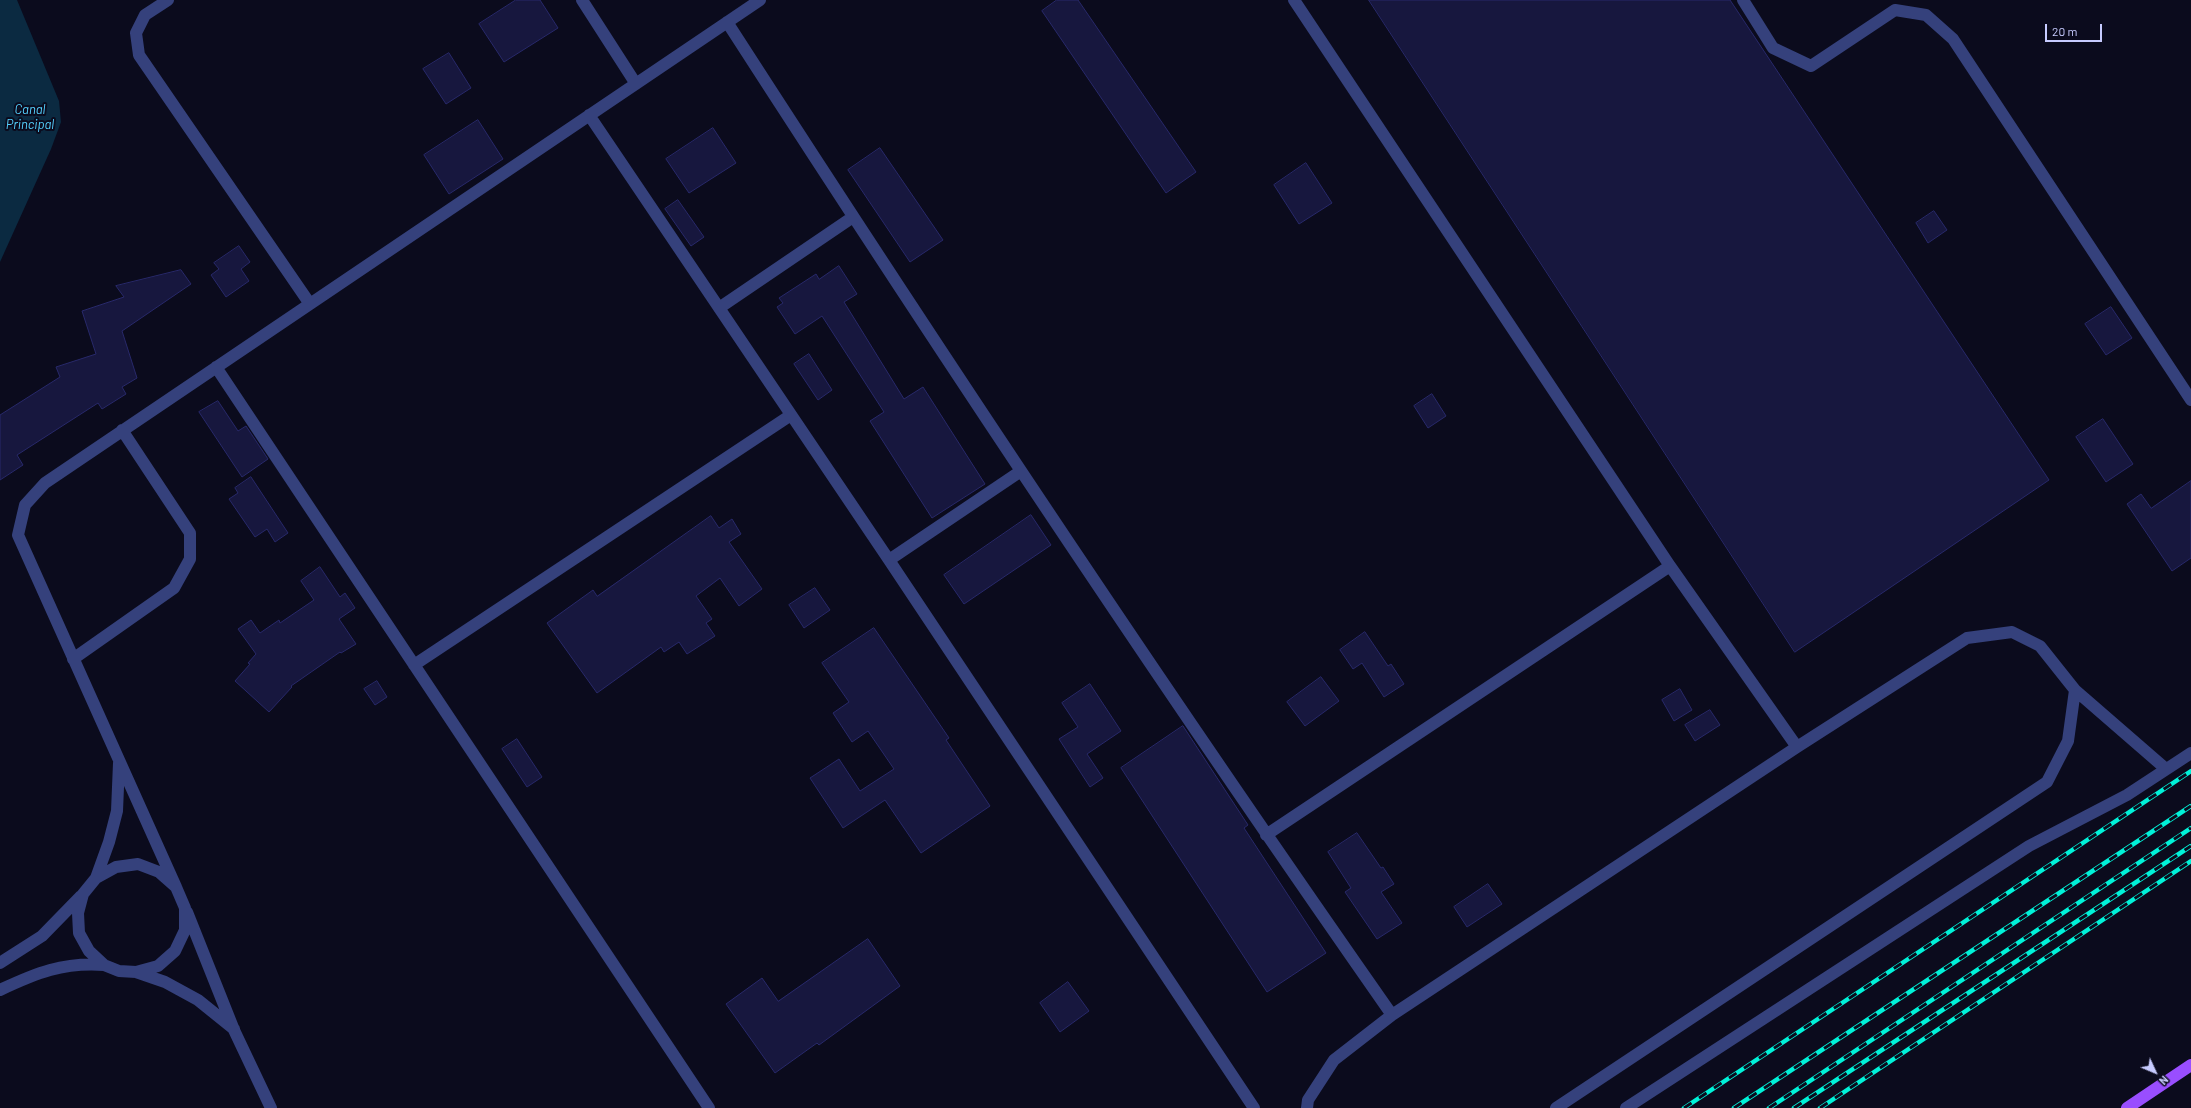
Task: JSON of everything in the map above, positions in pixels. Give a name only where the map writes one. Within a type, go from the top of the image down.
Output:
[{"type":"main road","points":[[2127,1108],[2191,1066]]},
{"type":"lane","points":[[168,0],[146,15],[136,34],[139,55],[310,304]]},
{"type":"lane","points":[[582,0],[636,84]]},
{"type":"lane","points":[[271,1108],[234,1030],[185,908],[120,760],[18,535],[25,505],[46,482],[760,0]]},
{"type":"lane","points":[[1294,0],[1670,566],[1797,747]]},
{"type":"lane","points":[[1743,0],[1773,48],[1812,66],[1895,10],[1926,16],[1953,39],[2191,400]]},
{"type":"lane","points":[[727,22],[853,217],[1266,835],[1392,1015]]},
{"type":"lane","points":[[590,115],[1254,1108]]},
{"type":"lane","points":[[719,308],[853,217]]},
{"type":"lane","points":[[216,367],[709,1108]]},
{"type":"lane","points":[[414,665],[791,415]]},
{"type":"lane","points":[[73,658],[174,588],[190,559],[190,533],[122,430]]},
{"type":"lane","points":[[889,560],[1022,470]]},
{"type":"lane","points":[[1266,835],[1670,566]]},
{"type":"lane","points":[[1307,1108],[1308,1100],[1334,1060],[1392,1015],[1797,747],[1967,638],[2012,632],[2040,646],[2075,690],[2166,769]]},
{"type":"lane","points":[[1556,1108],[2047,782],[2068,741],[2075,690]]},
{"type":"lane","points":[[1626,1108],[2029,846],[2127,795],[2191,753]]},
{"type":"lane","points":[[0,963],[42,936],[83,894],[96,878],[109,842],[117,810],[120,760]]},
{"type":"lane","points":[[96,878],[116,867],[138,864],[160,872],[176,887]]},
{"type":"lane","points":[[83,894],[78,913],[80,933],[89,951],[104,965]]},
{"type":"lane","points":[[136,972],[158,966],[175,951],[185,930],[185,908]]},
{"type":"lane","points":[[0,990],[29,976],[58,968],[80,963],[104,965],[120,971],[136,972],[165,982],[198,1000],[234,1030]]},
{"type":"water","name":"Canal Principal","points":[[0,0],[17,0],[59,101],[61,122],[51,149],[0,262]]},
{"type":"building","points":[[516,0],[540,0],[558,28],[504,62],[479,24]]},
{"type":"building","points":[[1057,0],[1078,0],[1196,172],[1166,193],[1042,11]]},
{"type":"building","points":[[1369,0],[1730,0],[2049,480],[1795,652]]},
{"type":"building","points":[[449,53],[471,88],[446,104],[423,69]]},
{"type":"building","points":[[478,120],[503,159],[449,194],[424,155]]},
{"type":"building","points":[[713,128],[736,163],[689,193],[666,159]]},
{"type":"building","points":[[880,148],[943,240],[910,262],[848,170]]},
{"type":"building","points":[[1306,163],[1332,203],[1299,224],[1274,185]]},
{"type":"building","points":[[678,200],[704,237],[691,246],[665,209]]},
{"type":"building","points":[[1934,211],[1947,230],[1928,243],[1916,223]]},
{"type":"building","points":[[239,246],[250,262],[241,269],[249,281],[226,297],[211,275],[219,269],[214,263]]},
{"type":"building","points":[[839,266],[857,294],[844,302],[904,399],[923,387],[985,484],[932,518],[870,421],[884,412],[822,316],[795,334],[777,307],[783,303],[779,298],[816,274],[819,279]]},
{"type":"building","points":[[181,270],[191,284],[122,331],[137,378],[122,387],[126,394],[102,409],[98,403],[17,455],[23,465],[0,480],[0,415],[60,377],[56,367],[96,354],[82,311],[124,297],[116,286]]},
{"type":"building","points":[[2111,307],[2132,338],[2106,355],[2085,324]]},
{"type":"building","points":[[809,354],[832,390],[818,400],[794,364]]},
{"type":"building","points":[[1432,394],[1446,416],[1428,428],[1414,406]]},
{"type":"building","points":[[218,401],[238,431],[246,426],[268,459],[242,477],[199,412]]},
{"type":"building","points":[[2103,419],[2133,464],[2106,482],[2076,437]]},
{"type":"building","points":[[251,477],[288,533],[275,542],[267,529],[255,537],[229,499],[238,493],[235,488]]},
{"type":"building","points":[[2191,481],[2191,558],[2172,571],[2127,504],[2141,494],[2151,508]]},
{"type":"building","points":[[1031,515],[1051,545],[964,604],[944,575]]},
{"type":"building","points":[[711,516],[719,528],[732,519],[741,534],[729,542],[762,589],[739,606],[720,578],[696,596],[712,619],[706,623],[715,636],[687,654],[679,642],[664,652],[661,647],[597,693],[547,623],[593,590],[597,596]]},
{"type":"building","points":[[320,567],[340,597],[345,593],[355,608],[339,619],[356,644],[341,653],[340,652],[291,686],[292,687],[269,712],[235,681],[250,664],[248,663],[256,654],[238,629],[251,620],[260,633],[279,620],[280,623],[314,600],[301,581]]},
{"type":"building","points":[[815,588],[830,610],[804,628],[789,605]]},
{"type":"building","points":[[874,628],[949,738],[946,740],[990,806],[921,853],[885,800],[843,828],[810,778],[839,759],[860,791],[894,769],[868,731],[852,742],[833,713],[849,702],[822,663]]},
{"type":"building","points":[[1365,632],[1388,666],[1391,664],[1404,684],[1384,697],[1362,663],[1353,669],[1340,650]]},
{"type":"building","points":[[1321,677],[1339,701],[1305,726],[1287,702]]},
{"type":"building","points":[[377,681],[387,697],[375,705],[364,689]]},
{"type":"building","points":[[1090,684],[1121,731],[1087,754],[1103,778],[1090,787],[1059,739],[1078,727],[1062,703]]},
{"type":"building","points":[[1680,689],[1692,710],[1674,721],[1662,700]]},
{"type":"building","points":[[1710,710],[1720,725],[1695,741],[1685,725]]},
{"type":"building","points":[[1183,726],[1248,825],[1244,828],[1326,953],[1267,992],[1121,768]]},
{"type":"building","points":[[517,739],[542,777],[527,787],[502,749]]},
{"type":"building","points":[[1357,833],[1394,884],[1381,892],[1402,923],[1377,939],[1345,892],[1351,888],[1328,852]]},
{"type":"building","points":[[1488,884],[1502,904],[1467,927],[1454,907]]},
{"type":"building","points":[[868,939],[900,986],[819,1045],[817,1043],[775,1073],[726,1004],[762,978],[778,1001]]},
{"type":"building","points":[[1068,982],[1089,1011],[1060,1032],[1040,1003]]},
{"type":"railway","points":[[1684,1108],[2191,771]]},
{"type":"railway","points":[[1734,1108],[2191,806]]},
{"type":"railway","points":[[1769,1108],[2191,828]]},
{"type":"railway","points":[[1794,1108],[2191,846]]},
{"type":"railway","points":[[1820,1108],[2191,861]]}]
